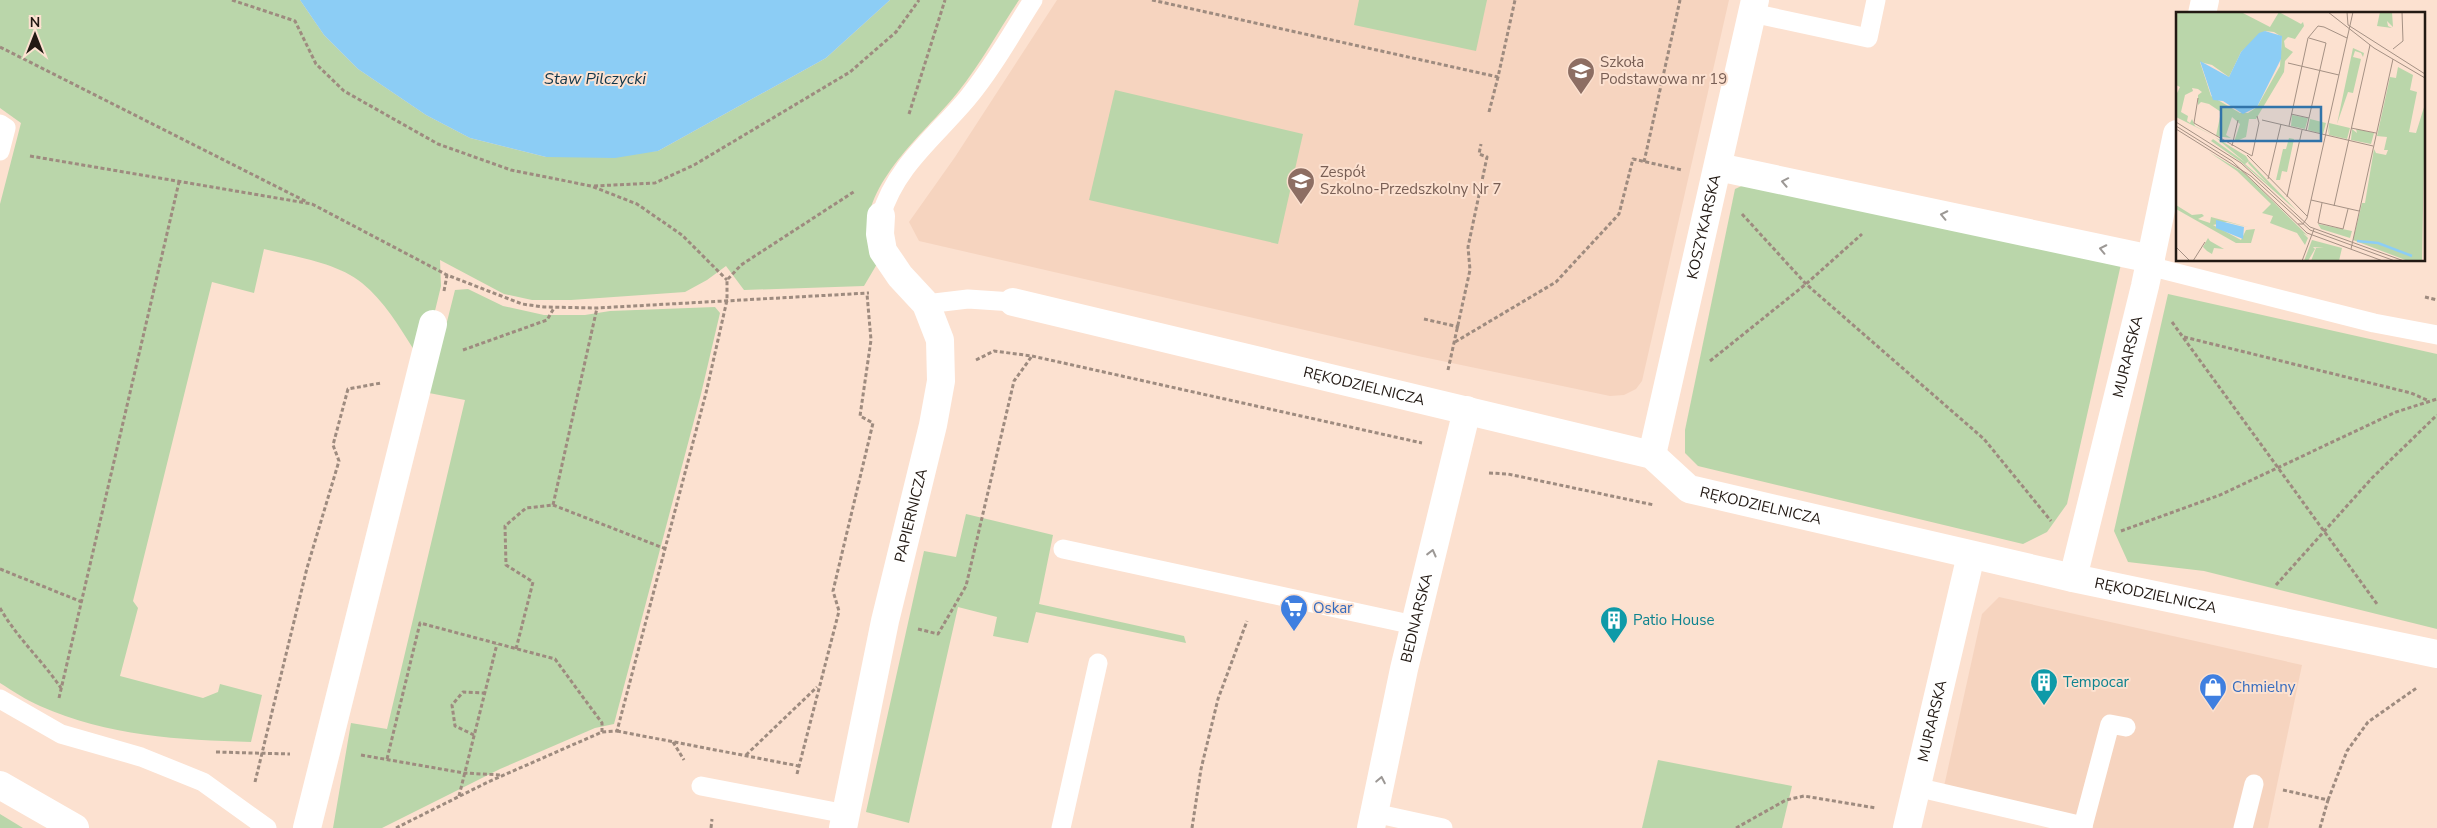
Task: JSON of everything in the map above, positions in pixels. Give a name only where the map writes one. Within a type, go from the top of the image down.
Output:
[{"type":"street","name":"KOSZYKARSKA","points":[[1652,455],[1754,7]]},
{"type":"street","name":"MURARSKA","points":[[2073,578],[2148,270],[2176,139]]},
{"type":"street","points":[[1716,176],[1896,204],[2148,270]]},
{"type":"street","name":"PAPIERNICZA","points":[[844,821],[885,621],[941,381],[940,340],[926,304],[900,276],[883,252],[880,234],[881,216]]},
{"type":"street","name":"RĘKODZIELNICZA","points":[[1013,302],[1652,455],[1689,489],[2073,578],[2437,654]]},
{"type":"street","points":[[307,828],[433,324]]},
{"type":"street","name":"BEDNARSKA","points":[[1373,820],[1414,625],[1468,410]]},
{"type":"street","name":"MURARSKA","points":[[1908,822],[1971,555]]},
{"type":"street","points":[[0,785],[75,828]]},
{"type":"lane","points":[[881,216],[887,196],[903,171],[967,99],[992,65],[1033,0]]},
{"type":"lane","points":[[1754,7],[1868,38],[1876,0]]},
{"type":"lane","points":[[0,124],[6,128],[0,151]]},
{"type":"lane","points":[[2148,270],[2374,323],[2437,335]]},
{"type":"lane","points":[[926,304],[968,298],[1013,302]]},
{"type":"lane","points":[[1063,550],[1261,590],[1414,625]]},
{"type":"lane","points":[[1061,828],[1098,663]]},
{"type":"lane","points":[[0,699],[50,729],[88,743],[141,757],[203,782],[267,828]]},
{"type":"lane","points":[[1916,787],[2083,827],[2110,724],[2126,727]]},
{"type":"lane","points":[[2243,828],[2254,784]]},
{"type":"lane","points":[[701,786],[790,804],[844,821]]},
{"type":"lane","points":[[1373,820],[1443,828]]},
{"type":"path","points":[[232,0],[295,21],[316,64],[344,91],[438,144],[511,170],[591,186],[638,204],[682,235],[727,280]]},
{"type":"path","points":[[591,186],[655,183],[694,165],[850,72],[896,32],[919,0]]},
{"type":"path","points":[[906,122],[945,0]]},
{"type":"path","points":[[1152,0],[1498,77]]},
{"type":"path","points":[[1489,112],[1515,0]]},
{"type":"path","points":[[1644,162],[1680,0]]},
{"type":"path","points":[[0,47],[312,204],[448,275],[506,298],[544,307],[597,308],[867,294],[900,276]]},
{"type":"path","points":[[1441,403],[1459,328],[1470,270],[1468,247],[1487,157],[1479,154],[1482,144]]},
{"type":"path","points":[[0,151],[312,204]]},
{"type":"path","points":[[1455,342],[1556,282],[1619,214],[1633,159],[1690,172]]},
{"type":"path","points":[[1716,176],[1806,284],[1984,439],[2051,521],[2082,546],[2220,495],[2396,412],[2437,399]]},
{"type":"path","points":[[50,729],[62,689],[179,182]]},
{"type":"path","points":[[617,731],[666,549],[727,300],[727,280],[741,265],[856,190]]},
{"type":"path","points":[[1709,362],[1806,284],[1896,204]]},
{"type":"path","points":[[2148,270],[2183,337],[2379,608]]},
{"type":"path","points":[[790,804],[818,686],[839,611],[834,590],[873,423],[860,416],[871,340],[867,294]]},
{"type":"path","points":[[2425,297],[2437,300]]},
{"type":"path","points":[[553,505],[597,308]]},
{"type":"path","points":[[1424,319],[1459,328]]},
{"type":"path","points":[[2183,337],[2410,393],[2429,402]]},
{"type":"path","points":[[970,364],[994,351],[1032,356],[1430,444],[1456,455]]},
{"type":"path","points":[[885,621],[938,634],[966,586],[1014,381],[1032,356]]},
{"type":"path","points":[[2273,588],[2323,531],[2437,415]]},
{"type":"path","points":[[1484,474],[1491,472],[1508,474],[1655,505]]},
{"type":"path","points":[[516,649],[533,582],[506,565],[505,526],[526,508],[553,505],[666,549]]},
{"type":"path","points":[[0,569],[82,602]]},
{"type":"path","points":[[1192,828],[1201,770],[1218,699],[1251,611],[1261,590]]},
{"type":"path","points":[[0,608],[31,653],[51,673],[62,689]]},
{"type":"path","points":[[387,759],[420,624],[554,659],[602,723],[602,732]]},
{"type":"path","points":[[459,797],[497,644]]},
{"type":"path","points":[[745,755],[818,686]]},
{"type":"path","points":[[2320,828],[2328,800],[2347,751],[2368,722],[2418,687]]},
{"type":"path","points":[[474,735],[456,726],[452,705],[463,692],[484,694]]},
{"type":"path","points":[[396,828],[488,782],[602,732],[617,731],[799,766]]},
{"type":"path","points":[[2254,784],[2328,800]]},
{"type":"path","points":[[1736,828],[1786,800],[1804,796],[1908,822]]},
{"type":"path","points":[[1747,828],[1748,822]]},
{"type":"shaded area","name":"Zespół Szkolno-Przedszkolny Nr 7","points":[[1057,0],[1729,0],[1642,381],[1636,389],[1624,395],[1610,396],[1418,356],[919,241],[909,222],[955,157]]},
{"type":"shaded area","points":[[1999,597],[2302,665],[2268,828],[2065,828],[1941,800],[1982,614]]},
{"type":"green space","points":[[0,0],[300,0],[324,35],[358,69],[426,115],[470,138],[546,157],[658,151],[826,58],[890,0],[1019,0],[958,92],[896,163],[882,183],[872,204],[867,226],[870,252],[877,264],[864,286],[744,290],[726,266],[707,280],[685,292],[571,300],[532,300],[504,294],[440,260],[441,286],[433,319],[414,350],[391,314],[370,290],[352,276],[328,265],[264,249],[254,293],[212,282],[133,601],[138,608],[120,676],[203,698],[218,692],[220,684],[262,695],[251,742],[171,738],[91,724],[40,706],[0,683],[0,204],[21,123],[0,108]]},
{"type":"green space","points":[[1359,0],[1487,0],[1476,51],[1354,25]]},
{"type":"green space","points":[[1115,90],[1303,134],[1278,244],[1089,200]]},
{"type":"green space","points":[[1746,184],[2121,264],[2067,504],[2047,532],[2023,544],[1698,466],[1685,453],[1685,430],[1735,189]]},
{"type":"green space","points":[[468,289],[503,306],[544,315],[585,315],[610,311],[715,307],[720,313],[701,394],[614,724],[595,728],[500,769],[382,828],[333,828],[351,723],[387,729],[465,400],[429,393],[455,290]]},
{"type":"green space","points":[[2168,294],[2437,354],[2437,629],[2204,571],[2128,562],[2114,531]]},
{"type":"green space","points":[[966,514],[1053,535],[1039,604],[1184,636],[1186,643],[1036,612],[1028,643],[993,636],[997,617],[958,607],[909,823],[866,812],[924,551],[956,557]]},
{"type":"green space","points":[[1658,760],[1792,786],[1782,828],[1642,828]]},
{"type":"green space","points":[[0,814],[23,828],[0,828]]},
{"type":"water","name":"Staw Pilczycki","points":[[300,0],[890,0],[826,58],[658,151],[615,158],[546,157],[470,138],[426,115],[358,69],[324,35]]},
{"type":"place","name":"Szkoła Podstawowa nr 19","points":[[1581,95]]},
{"type":"place","name":"Zespół Szkolno-Przedszkolny Nr 7","points":[[1301,205]]},
{"type":"place","name":"Oskar","points":[[1294,632]]},
{"type":"place","name":"Patio House","points":[[1614,644]]},
{"type":"place","name":"Tempocar","points":[[2044,706]]},
{"type":"place","name":"Chmielny","points":[[2213,711]]}]
